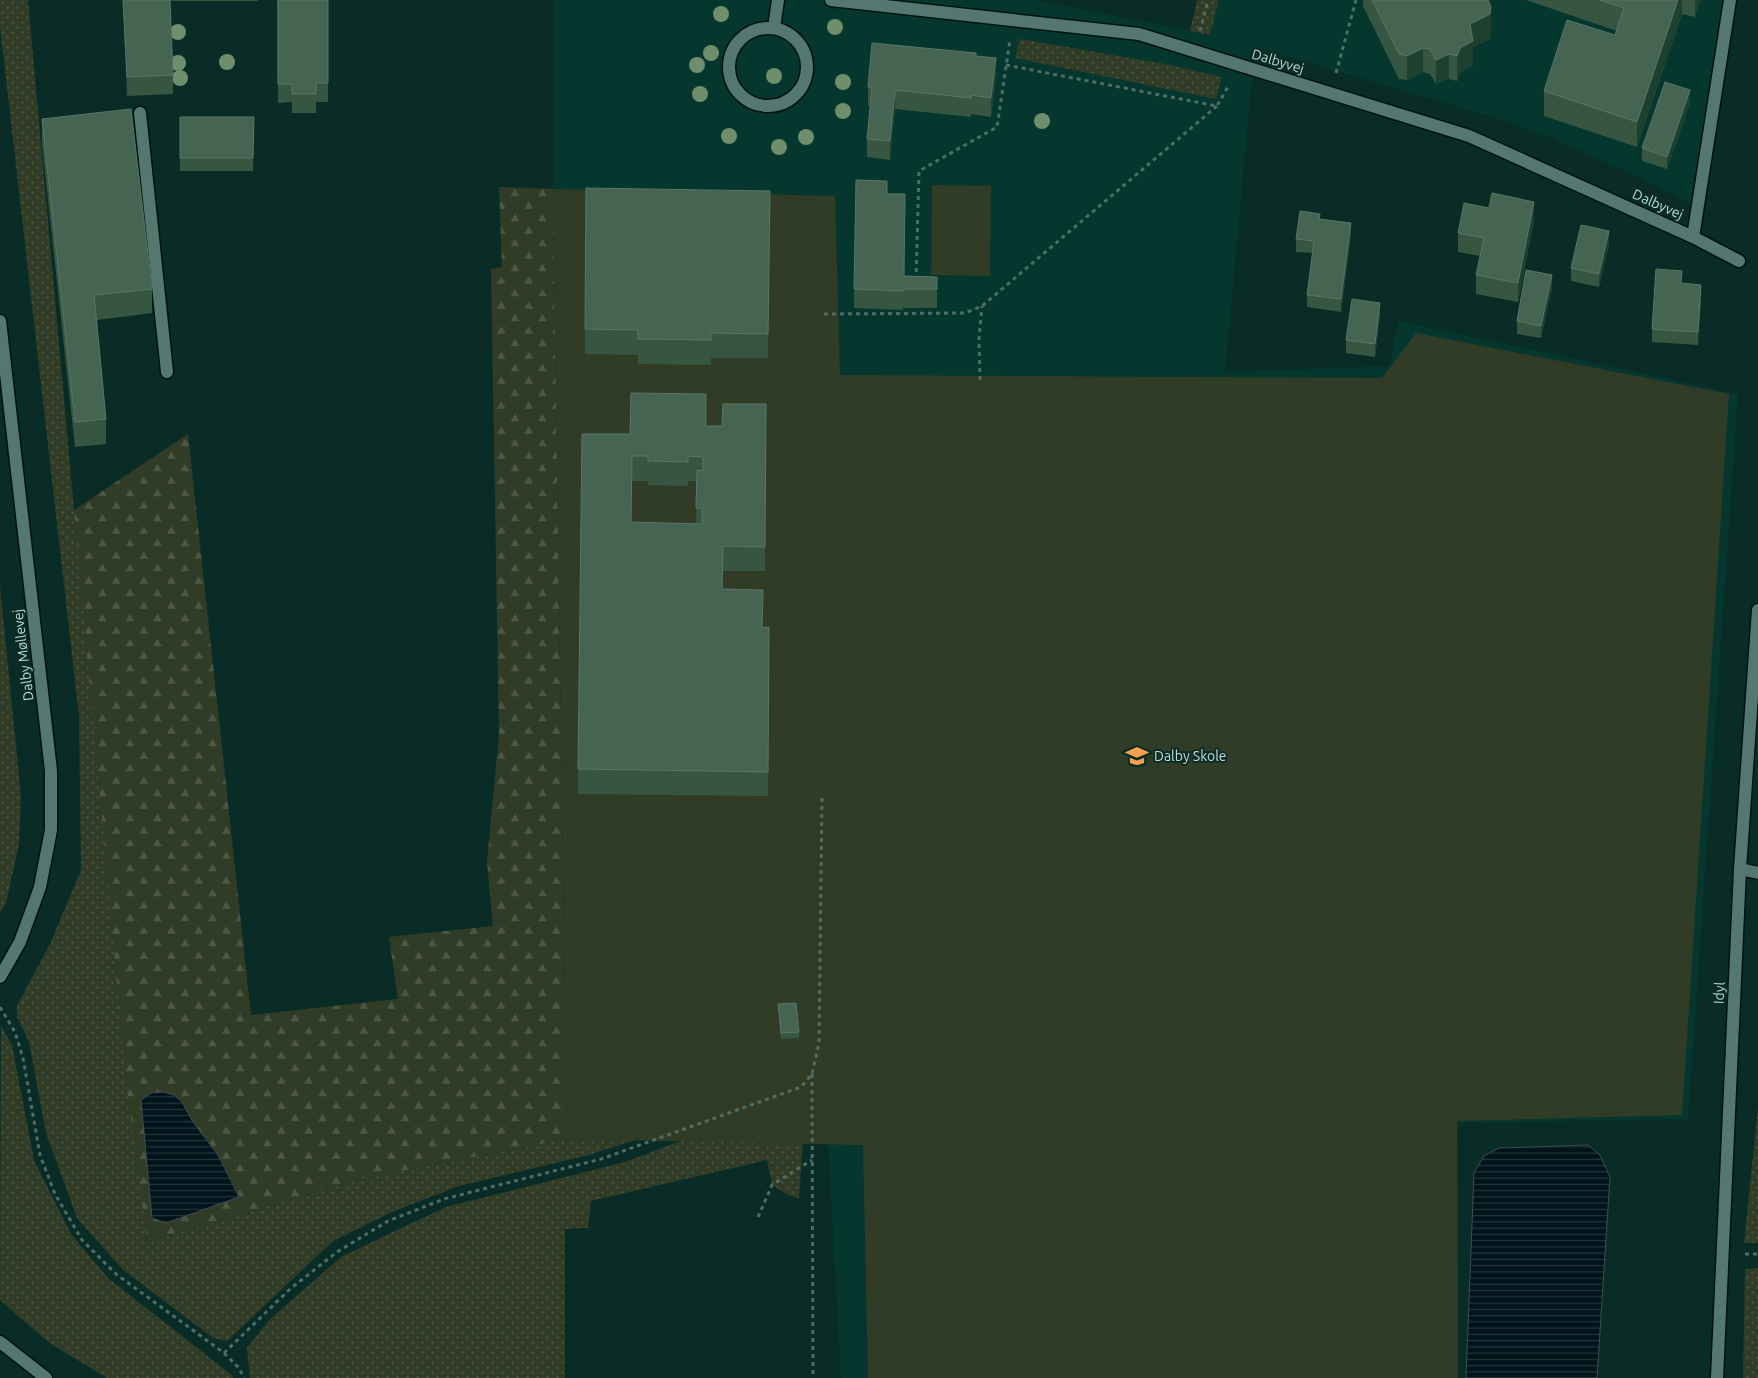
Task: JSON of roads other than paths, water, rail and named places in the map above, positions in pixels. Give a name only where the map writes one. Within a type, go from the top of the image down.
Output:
[{"type":"street","points":[[774,28],[778,0]]},
{"type":"street","name":"Dalbyvej","points":[[831,0],[1139,34],[1469,136],[1693,236],[1739,260]]},
{"type":"street","name":"Dalbyvej","points":[[1693,236],[1730,0]]},
{"type":"street","points":[[762,28],[774,28],[791,35],[801,45],[807,63],[807,73],[802,85],[790,99],[782,103],[764,105],[746,98],[735,87],[730,69],[730,59],[736,44],[742,37],[762,28]]},
{"type":"street","points":[[140,113],[167,372]]},
{"type":"street","name":"Dalby Møllevej","points":[[0,321],[51,771],[51,830],[40,887],[20,942],[0,976]]},
{"type":"street","name":"Idyl","points":[[1717,1378],[1740,869],[1758,610]]},
{"type":"street","points":[[1740,869],[1758,873]]},
{"type":"street","points":[[0,1342],[46,1378]]},
{"type":"place","name":"Dalby Skole","points":[[1137,756]]}]
